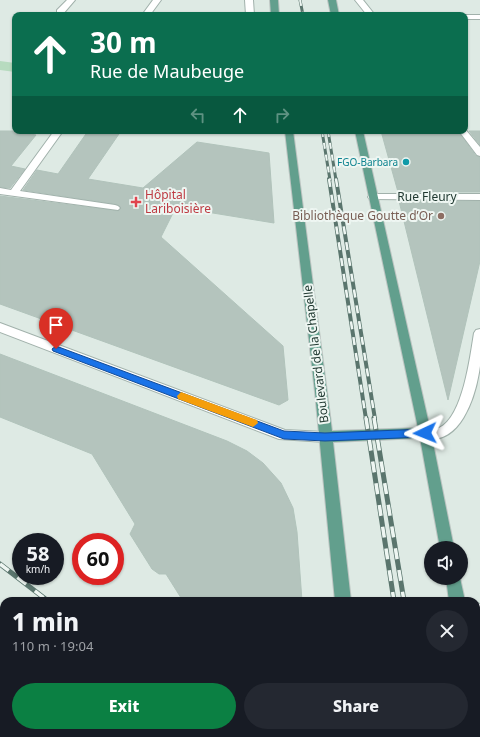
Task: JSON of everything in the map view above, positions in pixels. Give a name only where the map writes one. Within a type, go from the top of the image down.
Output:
[{"type":"main road","points":[[274,0],[275,12]]},
{"type":"main road","points":[[332,0],[334,12]]},
{"type":"main road","name":"Boulevard de la Chapelle","points":[[289,134],[343,597]]},
{"type":"main road","points":[[360,134],[425,433],[446,541]]},
{"type":"main road","points":[[325,437],[425,433]]},
{"type":"main road","points":[[455,585],[458,597]]},
{"type":"street","points":[[60,12],[71,0]]},
{"type":"street","points":[[148,12],[157,0]]},
{"type":"street","points":[[249,0],[250,12]]},
{"type":"street","points":[[359,0],[369,12]]},
{"type":"street","points":[[468,17],[480,17]]},
{"type":"street","points":[[14,193],[57,134]]},
{"type":"street","points":[[464,134],[480,153]]},
{"type":"street","points":[[0,191],[115,208]]},
{"type":"street","name":"Rue Fleury","points":[[373,197],[480,197]]},
{"type":"street","points":[[0,328],[284,435],[325,437]]},
{"type":"street","points":[[425,433],[442,432],[451,425],[462,410],[480,333]]},
{"type":"green space","points":[[0,61],[12,63],[12,72],[0,70]]},
{"type":"building","points":[[0,131],[12,131],[12,134],[36,135],[11,166],[25,169],[10,188],[0,187]]},
{"type":"building","points":[[469,131],[480,131],[480,145]]},
{"type":"building","name":"Hôpital Lariboisière","points":[[86,134],[119,134],[88,179],[143,188],[197,142],[269,153],[274,223],[176,207],[161,237],[283,346],[288,400],[279,405],[0,304],[0,196],[118,211],[121,209],[119,205],[115,204],[23,190],[37,170],[58,174]]},
{"type":"building","points":[[382,134],[460,134],[476,156],[480,157],[480,192],[398,192]]},
{"type":"building","points":[[399,201],[480,201],[480,261],[448,400]]},
{"type":"building","points":[[0,354],[227,441],[247,451],[263,463],[281,483],[293,508],[297,532],[302,597],[180,597],[166,574],[159,574],[152,569],[130,534],[135,524],[92,454],[0,417]]},
{"type":"railway","points":[[300,0],[302,12]]},
{"type":"railway","points":[[322,134],[330,180]]},
{"type":"railway","points":[[328,134],[336,180]]},
{"type":"railway","points":[[329,179],[366,419]]},
{"type":"railway","points":[[336,179],[375,419]]},
{"type":"railway","points":[[366,418],[393,597]]},
{"type":"railway","points":[[374,418],[403,597]]},
{"type":"railway","points":[[0,564],[43,597]]},
{"type":"slow traffic","points":[[181,396],[253,423]]},
{"type":"place","name":"FGO-Barbara","points":[[406,162]]},
{"type":"place","name":"Hôpital Lariboisière","points":[[136,202]]},
{"type":"place","name":"Bibliothèque Goutte d’Or","points":[[441,216]]},
{"type":"route","points":[[56,349],[284,435],[325,437],[425,433]]}]
